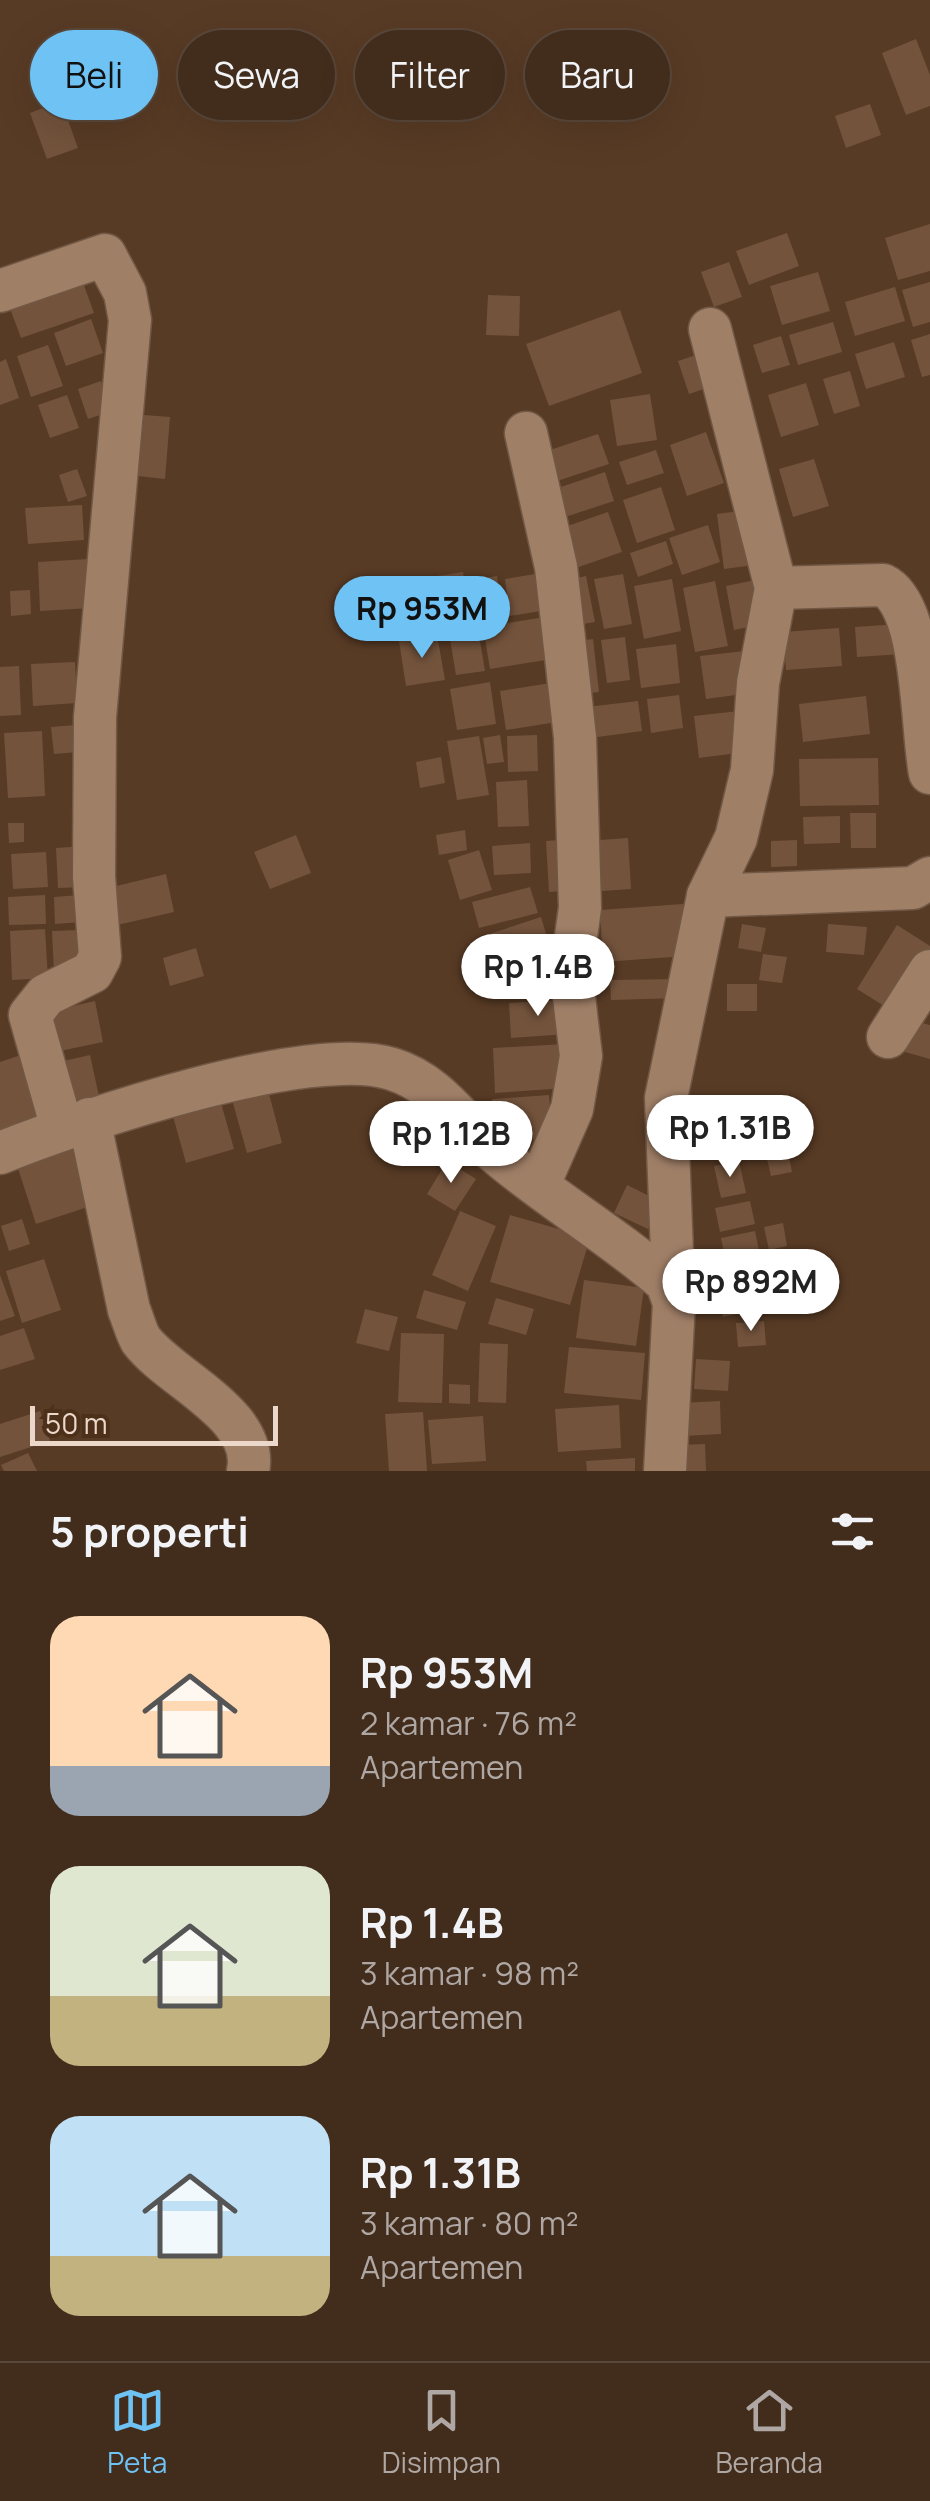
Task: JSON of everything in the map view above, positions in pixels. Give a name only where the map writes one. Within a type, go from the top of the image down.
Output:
[{"type":"street","points":[[0,291],[106,255],[126,294],[130,320],[96,717],[94,877],[100,957],[92,972],[46,996],[30,1014],[75,1124],[129,1310],[142,1340],[230,1417],[246,1438],[248,1471]]},
{"type":"street","points":[[664,1471],[674,1303],[666,1098],[708,896],[736,838],[752,770],[758,684],[776,588],[710,329]]},
{"type":"street","points":[[526,433],[556,566],[573,718],[580,908],[571,972],[581,1056],[572,1109],[538,1184]]},
{"type":"street","points":[[776,588],[883,585],[894,590],[906,609],[918,669],[930,773]]},
{"type":"street","points":[[708,896],[926,894]]},
{"type":"street","points":[[888,1037],[930,971]]},
{"type":"street","points":[[0,1152],[75,1124],[210,1086],[352,1062],[392,1069],[434,1090],[496,1154],[653,1270],[667,1283],[674,1303]]},
{"type":"building","points":[[916,39],[930,75],[930,106],[906,115],[882,53]]},
{"type":"building","points":[[870,104],[881,135],[846,148],[835,116]]},
{"type":"building","points":[[33,120],[68,120],[78,148],[47,159]]},
{"type":"building","points":[[930,224],[930,271],[898,280],[885,238]]},
{"type":"building","points":[[787,233],[799,266],[749,285],[736,251]]},
{"type":"building","points":[[729,262],[742,297],[714,307],[701,272]]},
{"type":"building","points":[[818,272],[830,311],[782,325],[770,286]]},
{"type":"building","points":[[81,277],[94,313],[21,338],[8,303]]},
{"type":"building","points":[[930,282],[930,322],[913,327],[902,290]]},
{"type":"building","points":[[895,287],[905,321],[855,336],[845,302]]},
{"type":"building","points":[[488,295],[520,296],[519,336],[486,335]]},
{"type":"building","points":[[620,310],[642,373],[549,406],[526,344]]},
{"type":"building","points":[[91,319],[103,353],[66,366],[54,333]]},
{"type":"building","points":[[833,322],[842,352],[798,365],[789,335]]},
{"type":"building","points":[[930,334],[930,375],[922,377],[911,340]]},
{"type":"building","points":[[781,336],[790,365],[762,373],[753,345]]},
{"type":"building","points":[[894,342],[905,377],[866,389],[855,354]]},
{"type":"building","points":[[48,345],[63,386],[31,397],[17,356]]},
{"type":"building","points":[[711,350],[721,383],[689,394],[678,361]]},
{"type":"building","points":[[6,359],[19,398],[0,405],[0,362]]},
{"type":"building","points":[[850,371],[860,406],[834,414],[823,379]]},
{"type":"building","points":[[101,381],[112,411],[88,419],[78,389]]},
{"type":"building","points":[[806,383],[819,425],[781,437],[768,395]]},
{"type":"building","points":[[650,394],[657,440],[617,446],[610,400]]},
{"type":"building","points":[[67,395],[79,428],[50,438],[38,405]]},
{"type":"building","points":[[144,415],[170,417],[165,479],[138,476]]},
{"type":"building","points":[[706,432],[724,483],[687,496],[670,445]]},
{"type":"building","points":[[598,434],[609,464],[554,482],[544,452]]},
{"type":"building","points":[[656,450],[664,473],[627,485],[619,462]]},
{"type":"building","points":[[814,459],[829,506],[793,517],[779,469]]},
{"type":"building","points":[[77,469],[87,496],[68,502],[59,475]]},
{"type":"building","points":[[605,472],[614,501],[562,518],[552,490]]},
{"type":"building","points":[[661,487],[675,530],[637,543],[623,500]]},
{"type":"building","points":[[82,505],[84,540],[28,544],[25,508]]},
{"type":"building","points":[[755,509],[762,564],[724,569],[717,514]]},
{"type":"building","points":[[608,512],[622,552],[570,570],[556,530]]},
{"type":"building","points":[[708,525],[720,562],[682,575],[669,538]]},
{"type":"building","points":[[666,541],[673,564],[638,577],[630,553]]},
{"type":"building","points":[[88,559],[91,608],[40,611],[38,562]]},
{"type":"building","points":[[463,572],[470,614],[444,619],[437,576]]},
{"type":"building","points":[[541,573],[547,610],[510,616],[505,579]]},
{"type":"building","points":[[623,574],[632,624],[604,629],[594,579]]},
{"type":"building","points":[[426,576],[433,619],[370,628],[363,586]]},
{"type":"building","points":[[497,576],[503,615],[479,618],[473,580]]},
{"type":"building","points":[[586,576],[595,622],[571,626],[562,581]]},
{"type":"building","points":[[672,579],[681,631],[644,639],[634,586]]},
{"type":"building","points":[[760,579],[768,623],[734,630],[726,586]]},
{"type":"building","points":[[715,581],[728,646],[695,652],[683,588]]},
{"type":"building","points":[[30,590],[31,614],[11,616],[10,591]]},
{"type":"building","points":[[545,617],[552,659],[490,669],[483,627]]},
{"type":"building","points":[[477,623],[485,671],[456,675],[448,627]]},
{"type":"building","points":[[900,624],[902,654],[857,657],[855,627]]},
{"type":"building","points":[[839,628],[842,666],[786,670],[783,632]]},
{"type":"building","points":[[437,635],[445,680],[406,686],[399,641]]},
{"type":"building","points":[[625,637],[630,680],[607,683],[601,640]]},
{"type":"building","points":[[593,639],[599,692],[575,695],[569,642]]},
{"type":"building","points":[[676,644],[680,683],[641,688],[636,649]]},
{"type":"building","points":[[745,651],[751,693],[706,699],[700,656]]},
{"type":"building","points":[[75,662],[77,703],[33,706],[31,664]]},
{"type":"building","points":[[19,666],[21,715],[0,716],[0,667]]},
{"type":"building","points":[[490,682],[496,724],[457,730],[450,689]]},
{"type":"building","points":[[557,682],[563,721],[506,730],[500,691]]},
{"type":"building","points":[[679,695],[683,728],[651,733],[647,699]]},
{"type":"building","points":[[866,696],[870,734],[803,742],[799,704]]},
{"type":"building","points":[[638,701],[642,731],[590,738],[587,707]]},
{"type":"building","points":[[748,710],[753,751],[699,758],[694,716]]},
{"type":"building","points":[[76,725],[78,752],[54,754],[51,727]]},
{"type":"building","points":[[42,731],[45,796],[8,798],[4,733]]},
{"type":"building","points":[[500,735],[504,762],[487,764],[483,738]]},
{"type":"building","points":[[537,735],[538,771],[508,772],[507,736]]},
{"type":"building","points":[[479,736],[489,795],[457,800],[447,741]]},
{"type":"building","points":[[441,757],[445,783],[420,788],[416,762]]},
{"type":"building","points":[[878,758],[879,805],[800,806],[799,759]]},
{"type":"building","points":[[527,780],[529,826],[498,827],[496,782]]},
{"type":"building","points":[[850,813],[876,813],[876,848],[851,848]]},
{"type":"building","points":[[840,816],[840,843],[804,844],[803,817]]},
{"type":"building","points":[[8,823],[24,823],[24,842],[9,843]]},
{"type":"building","points":[[465,830],[467,850],[439,855],[436,835]]},
{"type":"building","points":[[296,835],[311,873],[270,889],[254,852]]},
{"type":"building","points":[[628,838],[631,889],[588,892],[585,841]]},
{"type":"building","points":[[573,839],[576,890],[549,892],[546,841]]},
{"type":"building","points":[[797,840],[797,866],[771,867],[771,841]]},
{"type":"building","points":[[530,843],[531,873],[494,875],[492,846]]},
{"type":"building","points":[[84,846],[86,887],[58,888],[56,848]]},
{"type":"building","points":[[479,850],[492,890],[460,900],[448,860]]},
{"type":"building","points":[[46,852],[48,887],[13,889],[11,854]]},
{"type":"building","points":[[166,874],[174,912],[113,926],[104,889]]},
{"type":"building","points":[[530,887],[538,913],[479,928],[472,902]]},
{"type":"building","points":[[45,895],[46,924],[9,925],[8,897]]},
{"type":"building","points":[[80,895],[81,922],[55,924],[54,897]]},
{"type":"building","points":[[683,904],[686,956],[603,962],[600,910]]},
{"type":"building","points":[[541,917],[554,960],[497,979],[483,936]]},
{"type":"building","points":[[742,924],[766,928],[761,952],[738,948]]},
{"type":"building","points":[[828,924],[867,927],[864,955],[826,952]]},
{"type":"building","points":[[897,925],[930,946],[930,962],[897,1014],[857,989]]},
{"type":"building","points":[[45,929],[48,978],[12,980],[10,931]]},
{"type":"building","points":[[81,930],[83,971],[54,972],[52,931]]},
{"type":"building","points":[[196,948],[204,976],[170,986],[163,958]]},
{"type":"building","points":[[763,954],[787,957],[782,983],[759,980]]},
{"type":"building","points":[[680,979],[680,998],[611,1000],[610,980]]},
{"type":"building","points":[[727,984],[757,984],[757,1011],[727,1011]]},
{"type":"building","points":[[565,1000],[568,1034],[511,1038],[509,1003]]},
{"type":"building","points":[[95,1001],[103,1042],[60,1051],[52,1011]]},
{"type":"building","points":[[906,1019],[930,1025],[930,1059],[898,1050]]},
{"type":"building","points":[[564,1044],[566,1088],[495,1093],[493,1048]]},
{"type":"building","points":[[21,1055],[44,1119],[0,1135],[0,1062]]},
{"type":"building","points":[[90,1055],[99,1096],[68,1102],[59,1062]]},
{"type":"building","points":[[267,1086],[282,1143],[247,1153],[231,1096]]},
{"type":"building","points":[[549,1095],[552,1138],[495,1142],[492,1099]]},
{"type":"building","points":[[219,1096],[234,1149],[186,1163],[171,1109]]},
{"type":"building","points":[[742,1119],[748,1149],[715,1157],[708,1126]]},
{"type":"building","points":[[75,1136],[97,1204],[36,1224],[14,1156]]},
{"type":"building","points":[[786,1142],[792,1172],[771,1176],[764,1146]]},
{"type":"building","points":[[447,1161],[476,1179],[455,1211],[427,1194]]},
{"type":"building","points":[[739,1161],[746,1193],[721,1198],[714,1166]]},
{"type":"building","points":[[627,1185],[661,1202],[648,1229],[614,1213]]},
{"type":"building","points":[[750,1201],[755,1224],[720,1232],[715,1208]]},
{"type":"building","points":[[460,1211],[496,1226],[468,1291],[432,1275]]},
{"type":"building","points":[[510,1215],[590,1238],[570,1305],[490,1282]]},
{"type":"building","points":[[22,1219],[30,1244],[9,1251],[1,1226]]},
{"type":"building","points":[[783,1223],[787,1246],[769,1250],[764,1227]]},
{"type":"building","points":[[755,1231],[760,1255],[726,1262],[721,1238]]},
{"type":"building","points":[[44,1259],[61,1310],[22,1323],[6,1271]]},
{"type":"building","points":[[763,1263],[773,1306],[723,1317],[714,1274]]},
{"type":"building","points":[[0,1275],[15,1316],[0,1321]]},
{"type":"building","points":[[584,1280],[644,1288],[636,1346],[576,1338]]},
{"type":"building","points":[[424,1290],[466,1302],[457,1330],[416,1318]]},
{"type":"building","points":[[496,1298],[534,1309],[526,1335],[488,1324]]},
{"type":"building","points":[[365,1309],[398,1317],[389,1351],[356,1343]]},
{"type":"building","points":[[764,1321],[766,1345],[738,1347],[736,1323]]},
{"type":"building","points":[[24,1328],[35,1359],[0,1370],[0,1336]]},
{"type":"building","points":[[401,1333],[444,1334],[442,1403],[398,1402]]},
{"type":"building","points":[[480,1343],[508,1344],[506,1403],[478,1402]]},
{"type":"building","points":[[569,1347],[645,1353],[641,1400],[564,1393]]},
{"type":"building","points":[[696,1359],[730,1361],[728,1391],[694,1389]]},
{"type":"building","points":[[449,1384],[470,1385],[470,1404],[449,1403]]},
{"type":"building","points":[[720,1401],[721,1434],[684,1436],[682,1403]]},
{"type":"building","points":[[619,1405],[621,1448],[558,1452],[555,1409]]},
{"type":"building","points":[[40,1411],[50,1441],[0,1457],[0,1424]]},
{"type":"building","points":[[423,1412],[427,1471],[389,1471],[385,1414]]},
{"type":"building","points":[[483,1416],[486,1461],[432,1464],[428,1420]]},
{"type":"building","points":[[705,1444],[706,1471],[679,1471],[678,1445]]},
{"type":"building","points":[[28,1453],[37,1471],[4,1471],[1,1465]]},
{"type":"building","points":[[635,1458],[635,1471],[587,1471],[586,1461]]}]
